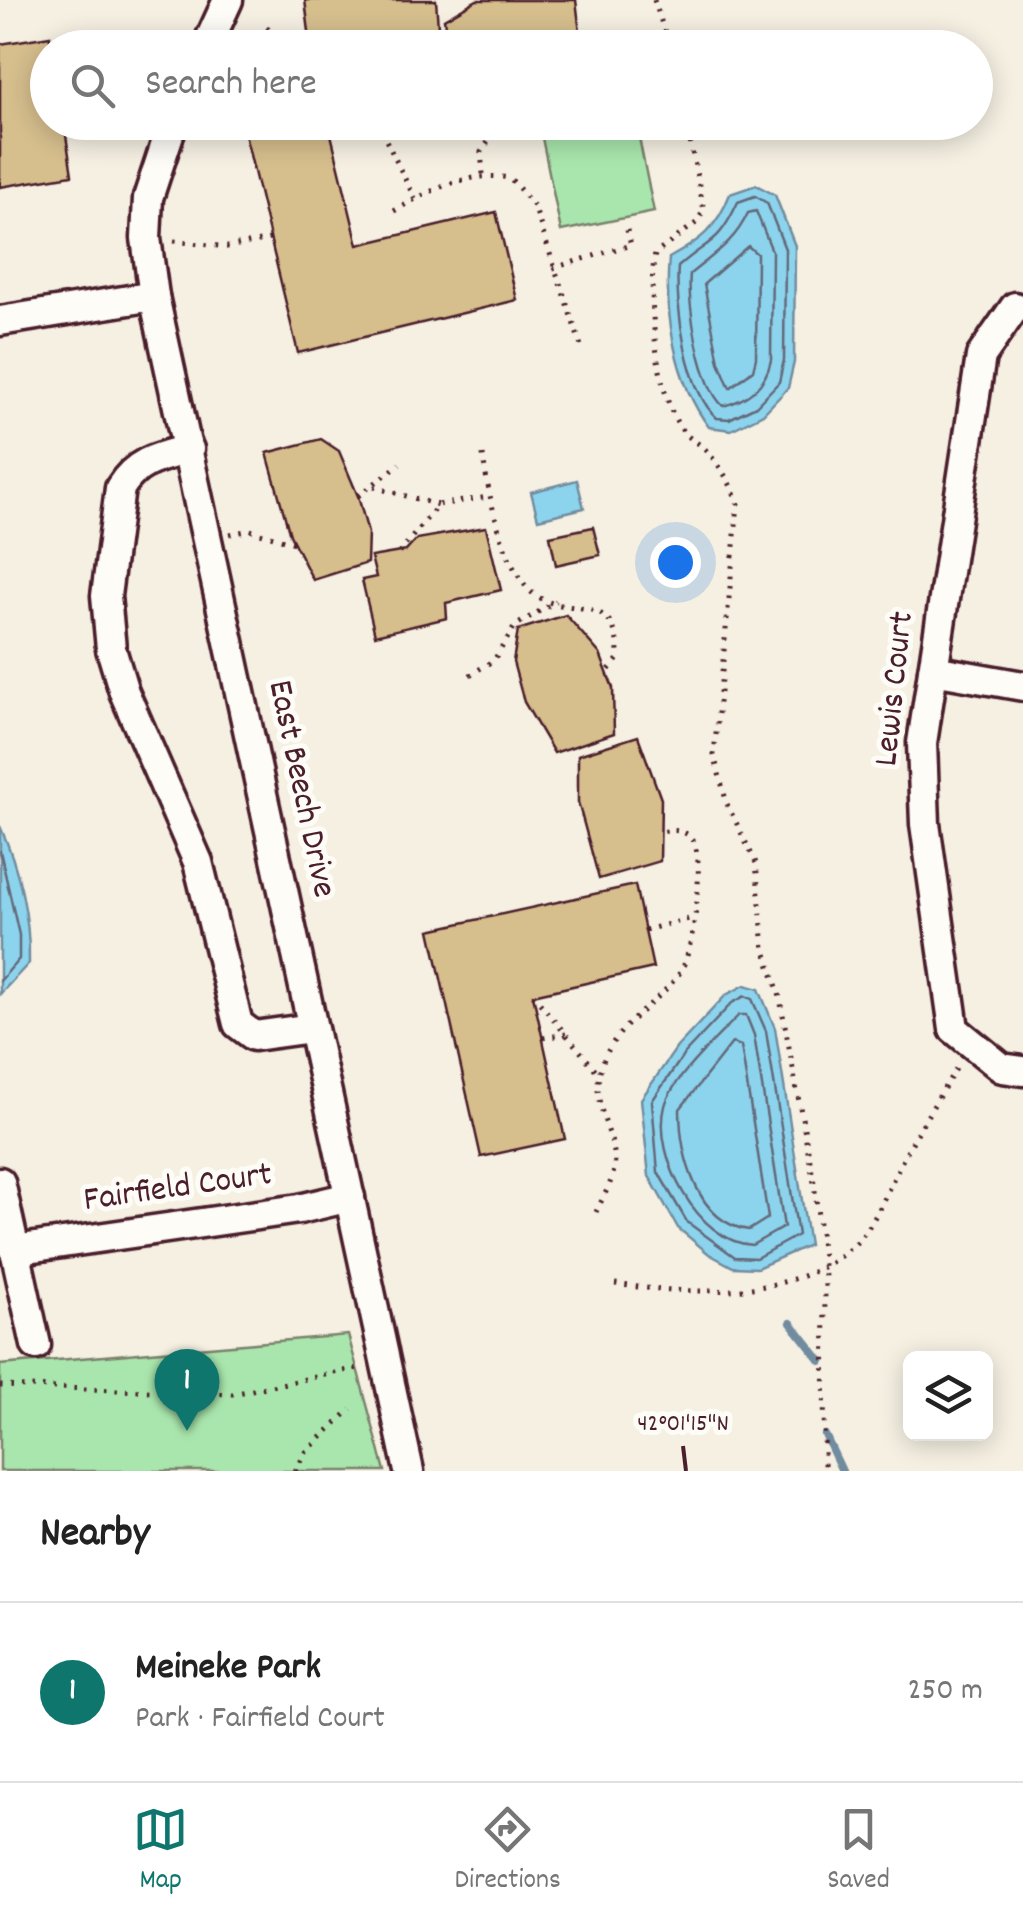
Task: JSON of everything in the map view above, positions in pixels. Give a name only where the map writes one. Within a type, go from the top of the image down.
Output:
[{"type":"street","points":[[214,30],[228,0]]},
{"type":"street","name":"East Beech Drive","points":[[166,140],[148,198],[146,238],[154,296],[409,1471]]},
{"type":"street","points":[[0,321],[154,296]]},
{"type":"street","name":"Lewis Court","points":[[1013,1070],[954,1028],[925,824],[922,743],[980,356],[1015,307]]},
{"type":"street","points":[[188,449],[147,460],[129,472],[120,488],[106,596],[111,649],[124,692],[198,862],[238,1024],[254,1036],[312,1028]]},
{"type":"street","points":[[933,670],[1023,686]]},
{"type":"street","points":[[0,1182],[36,1345]]},
{"type":"street","name":"Fairfield Court","points":[[14,1250],[299,1210],[350,1197]]},
{"type":"path","points":[[654,0],[664,30]]},
{"type":"path","points":[[267,26],[271,30]]},
{"type":"path","points":[[387,140],[415,199]]},
{"type":"path","points":[[483,174],[482,152],[490,140]]},
{"type":"path","points":[[690,140],[704,210],[696,223],[655,254],[650,279],[653,317],[668,404],[683,431],[704,448],[729,479],[738,504],[714,755],[727,804],[756,863],[764,948],[782,1012],[814,1183],[824,1264],[824,1471]]},
{"type":"path","points":[[394,211],[432,189],[483,174],[510,178],[534,206],[582,348]]},
{"type":"path","points":[[552,268],[631,245],[628,230]]},
{"type":"path","points":[[146,238],[227,247],[270,239]]},
{"type":"path","points":[[483,455],[488,497],[518,575],[538,597],[586,606],[610,622],[618,640],[618,659],[606,672]]},
{"type":"path","points":[[358,496],[400,464]]},
{"type":"path","points":[[374,487],[438,505],[488,497]]},
{"type":"path","points":[[398,552],[438,505]]},
{"type":"path","points":[[209,539],[250,530],[294,543]]},
{"type":"path","points":[[470,675],[494,660],[514,626],[556,600]]},
{"type":"path","points":[[596,1212],[615,1167],[598,1101],[600,1075],[615,1034],[684,968],[695,909],[698,848],[691,837],[676,830],[661,832]]},
{"type":"path","points":[[645,930],[693,918]]},
{"type":"path","points":[[533,994],[600,1075]]},
{"type":"path","points":[[542,1038],[566,1034]]},
{"type":"path","points":[[615,1284],[687,1294],[747,1289],[769,1286],[824,1264],[866,1231],[960,1061]]},
{"type":"path","points":[[0,1386],[73,1385],[232,1394],[386,1363]]},
{"type":"path","points":[[295,1471],[306,1452],[350,1410]]},
{"type":"green space","points":[[542,140],[639,140],[654,212],[561,231]]},
{"type":"green space","points":[[348,1335],[385,1471],[0,1471],[0,1365]]},
{"type":"water","points":[[756,185],[775,195],[795,246],[794,362],[788,388],[763,414],[731,430],[709,427],[688,389],[674,347],[668,302],[669,258],[706,232],[730,194]]},
{"type":"water","points":[[577,480],[584,508],[538,519],[531,492]]},
{"type":"water","points":[[0,826],[22,893],[29,963],[0,994]]},
{"type":"water","points":[[745,985],[759,989],[775,1028],[809,1245],[757,1268],[733,1267],[709,1254],[678,1228],[649,1176],[641,1099],[677,1047],[726,995]]},
{"type":"building","points":[[305,0],[436,0],[438,30],[309,30]]},
{"type":"building","points":[[477,0],[576,0],[580,30],[446,30],[444,19]]},
{"type":"building","points":[[30,39],[30,140],[67,140],[72,175],[0,187],[0,44]]},
{"type":"building","points":[[246,140],[332,140],[358,245],[496,212],[517,300],[298,353]]},
{"type":"building","points":[[321,439],[339,451],[358,496],[368,533],[367,563],[313,580],[290,535],[267,453]]},
{"type":"building","points":[[486,527],[501,590],[446,603],[447,618],[375,635],[362,580],[376,577],[371,557],[406,551],[417,539]]},
{"type":"building","points":[[593,527],[600,555],[556,565],[550,536]]},
{"type":"building","points":[[566,615],[600,654],[613,688],[614,733],[554,753],[524,702],[513,662],[518,630]]},
{"type":"building","points":[[638,736],[661,799],[660,861],[599,879],[578,802],[578,755]]},
{"type":"building","points":[[635,885],[653,968],[533,995],[565,1139],[481,1157],[430,930]]},
{"type":"waterway","points":[[791,1323],[821,1361]]},
{"type":"waterway","points":[[825,1435],[842,1471]]},
{"type":"place","name":"Meineke Park","points":[[187,1431]]}]
